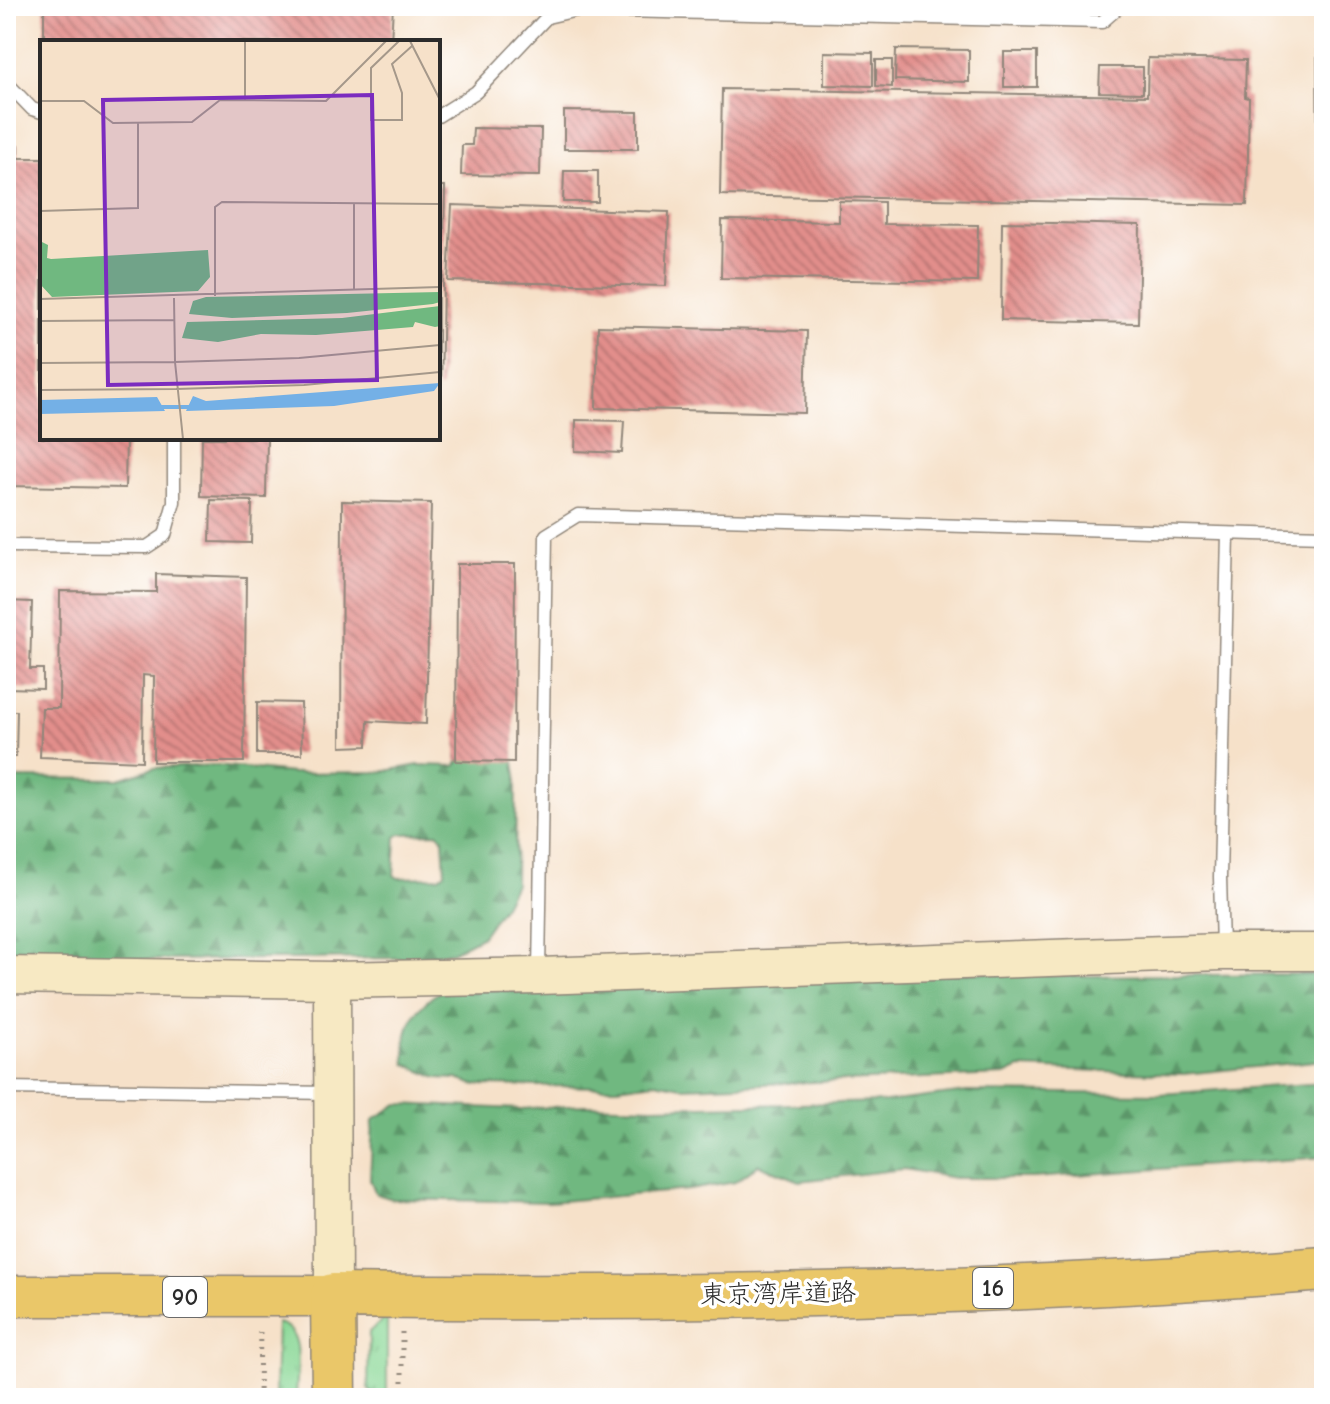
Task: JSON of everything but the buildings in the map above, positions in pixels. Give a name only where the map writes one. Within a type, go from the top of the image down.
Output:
[{"type":"highway","name":"東京湾岸道路","points":[[333,1296],[662,1296],[944,1290],[1324,1269]]},
{"type":"highway","points":[[333,1296],[334,1398]]},
{"type":"main road","name":"90","points":[[6,1296],[333,1296]]},
{"type":"street","points":[[6,975],[332,980],[539,976],[1222,952],[1324,952]]},
{"type":"street","points":[[332,980],[333,1296]]},
{"type":"lane","points":[[440,115],[476,92],[547,17],[577,10],[700,9],[1102,22],[1120,6]]},
{"type":"lane","points":[[1323,6],[1324,119]]},
{"type":"lane","points":[[6,82],[32,109],[40,111]]},
{"type":"lane","points":[[6,546],[147,547],[165,535],[174,502],[174,440]]},
{"type":"lane","points":[[539,976],[546,535],[578,515],[1324,536]]},
{"type":"lane","points":[[1222,952],[1220,877],[1228,534]]},
{"type":"lane","points":[[6,1088],[333,1093]]},
{"type":"path","points":[[259,1398],[260,1325]]},
{"type":"path","points":[[402,1326],[402,1398]]},
{"type":"green space","points":[[464,756],[513,757],[516,775],[515,884],[481,937],[452,952],[409,958],[6,961],[6,778],[119,779],[154,768],[217,765],[292,773],[380,772],[419,765],[455,766]],"holes":[[[438,833],[443,839],[445,873],[439,877],[398,878],[394,875],[396,837],[401,834]]]},
{"type":"green space","points":[[992,972],[1073,976],[1324,974],[1324,1060],[1184,1074],[1020,1068],[1005,1075],[682,1087],[655,1082],[617,1087],[475,1085],[457,1079],[437,1078],[406,1064],[406,1042],[411,1023],[422,1006],[439,992]]},
{"type":"green space","points":[[1324,1083],[1324,1157],[1033,1178],[954,1178],[904,1169],[800,1181],[759,1165],[735,1182],[689,1190],[549,1202],[393,1199],[376,1194],[370,1179],[373,1120],[398,1104],[521,1109],[585,1105],[653,1107],[886,1102],[967,1092],[1160,1094]]},
{"type":"green space","points":[[387,1317],[387,1398],[377,1398],[368,1389],[369,1332]]},
{"type":"green space","points":[[277,1323],[293,1333],[296,1343],[296,1398],[275,1398]]}]
